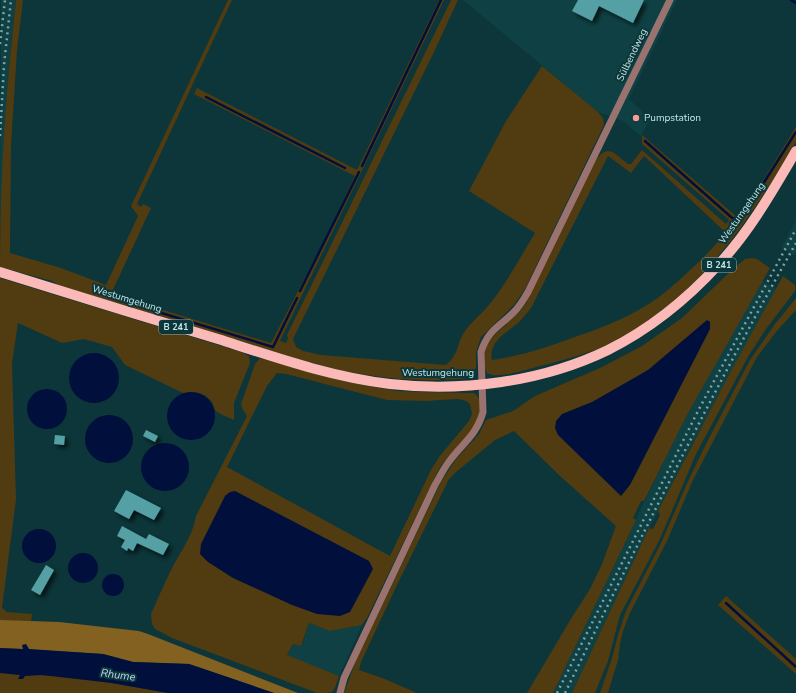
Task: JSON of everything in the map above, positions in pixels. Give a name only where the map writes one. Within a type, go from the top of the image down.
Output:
[{"type":"main road","name":"Westumgehung","points":[[0,272],[249,349],[342,376],[390,384],[424,386],[482,385],[541,374],[587,359],[610,349],[666,314],[720,264],[736,244],[757,214],[796,151]]},
{"type":"street","name":"Sülbendweg","points":[[340,693],[344,678],[435,485],[447,464],[468,442],[481,421],[483,412],[481,352],[485,340],[496,327],[518,307],[528,292],[670,0]]},
{"type":"shaded area","points":[[1,0],[16,0],[11,41],[6,115],[0,239]]},
{"type":"shaded area","points":[[16,0],[23,0],[17,50],[11,145],[10,253],[61,268],[106,285],[138,216],[131,206],[228,0],[232,0],[137,204],[141,207],[143,204],[151,208],[111,294],[271,343],[323,243],[355,176],[194,94],[197,88],[357,170],[439,0],[444,0],[280,341],[286,343],[288,338],[287,335],[451,0],[458,0],[293,339],[296,347],[303,351],[321,355],[446,365],[454,356],[465,331],[498,293],[535,233],[469,191],[506,121],[542,66],[598,112],[603,118],[604,125],[525,289],[514,305],[481,337],[476,353],[476,368],[468,378],[417,380],[379,377],[349,372],[298,359],[58,285],[52,281],[0,267],[4,133]]},
{"type":"shaded area","points":[[463,0],[677,0],[629,99],[650,119],[641,136],[623,121],[598,112]]},
{"type":"shaded area","points":[[796,127],[796,142],[740,229],[697,279],[672,302],[645,323],[615,341],[588,353],[505,375],[492,375],[487,373],[484,363],[486,347],[490,340],[519,313],[525,305],[594,163],[603,153],[607,151],[614,153],[628,164],[631,164],[642,150],[726,224],[729,220],[642,144],[642,135],[737,217],[753,197]],"holes":[[[608,156],[631,173],[644,156],[725,232],[708,253],[668,290],[658,298],[629,315],[610,324],[552,345],[523,354],[492,360],[491,354],[495,343],[503,334],[518,323],[531,308]]]},
{"type":"shaded area","points":[[796,221],[796,252],[794,255],[781,248]]},
{"type":"shaded area","points":[[745,259],[757,259],[770,268],[687,415],[644,501],[641,501],[633,518],[636,520],[553,693],[527,693],[590,589],[602,564],[616,526],[560,476],[514,431],[495,440],[449,479],[361,662],[359,670],[385,679],[417,693],[344,693],[356,660],[441,482],[456,459],[479,434],[486,420],[513,411],[535,396],[600,368],[642,346],[682,318]]},
{"type":"shaded area","points":[[783,276],[795,285],[795,291],[766,329],[749,355],[696,454],[660,539],[620,615],[608,661],[595,693],[572,693],[649,528],[653,529],[660,515],[658,511],[731,371]]},
{"type":"shaded area","points":[[0,278],[241,352],[249,356],[250,363],[234,403],[234,420],[216,411],[212,402],[203,394],[195,392],[183,393],[125,365],[112,347],[84,339],[62,343],[18,323],[12,363],[16,499],[2,608],[7,612],[32,614],[25,675],[78,678],[168,693],[0,693]]},
{"type":"shaded area","points":[[762,280],[777,290],[689,450],[642,543],[572,693],[553,693],[687,415]]},
{"type":"shaded area","points":[[796,298],[796,310],[776,332],[757,357],[693,480],[667,541],[630,613],[623,631],[618,660],[608,693],[600,693],[626,611],[661,543],[707,442],[750,360],[775,324]]},
{"type":"shaded area","points":[[260,358],[332,378],[368,386],[398,391],[474,393],[477,395],[479,400],[479,413],[475,425],[439,469],[367,618],[362,625],[330,631],[309,623],[301,646],[293,644],[287,655],[339,676],[333,691],[328,693],[317,693],[172,638],[155,629],[152,624],[151,614],[173,566],[190,536],[196,516],[247,416],[241,404],[255,364]],"holes":[[[277,373],[387,400],[426,401],[458,399],[466,401],[470,404],[472,414],[469,421],[439,457],[431,470],[390,556],[227,467],[267,386]]]},
{"type":"shaded area","points":[[726,596],[796,659],[796,674],[718,605]]},
{"type":"shaded area","points":[[0,620],[59,622],[139,631],[298,693],[274,693],[189,664],[133,662],[103,654],[0,648]]},
{"type":"shaded area","points":[[309,623],[330,631],[362,625],[339,676],[287,656],[293,644],[302,646]]},
{"type":"water","points":[[707,320],[710,322],[710,329],[630,485],[621,496],[558,435],[555,428],[556,421],[562,414],[592,402],[648,370]]},
{"type":"water","points":[[89,353],[99,353],[112,360],[119,373],[119,383],[112,396],[99,403],[89,403],[80,399],[73,392],[69,383],[69,373],[73,364],[80,357]]},
{"type":"water","points":[[51,389],[58,392],[64,398],[67,409],[66,417],[58,426],[51,429],[43,429],[36,426],[28,417],[27,405],[30,398],[39,390]]},
{"type":"water","points":[[186,392],[196,392],[205,396],[211,402],[214,407],[214,425],[205,436],[196,440],[186,440],[177,436],[171,430],[167,421],[167,411],[171,402],[177,396]]},
{"type":"water","points":[[104,415],[114,415],[126,422],[133,434],[133,444],[126,456],[114,463],[104,463],[96,459],[89,452],[85,444],[85,434],[89,426],[96,419]]},
{"type":"water","points":[[160,443],[170,443],[182,450],[189,462],[189,472],[182,484],[170,491],[160,491],[152,487],[145,480],[141,472],[141,462],[145,454],[152,447]]},
{"type":"water","points":[[235,491],[369,561],[373,569],[350,612],[340,616],[317,614],[292,605],[233,578],[208,562],[200,554],[201,544],[225,496],[230,492]]},
{"type":"water","points":[[36,529],[42,529],[46,530],[53,536],[56,546],[55,553],[49,560],[42,563],[36,563],[32,562],[25,556],[22,549],[22,543],[23,539],[29,532]]},
{"type":"water","points":[[83,553],[94,557],[98,568],[94,579],[83,583],[72,579],[68,568],[72,557]]},
{"type":"water","points":[[113,574],[121,577],[124,585],[121,593],[113,596],[105,593],[102,585],[105,577]]},
{"type":"water","name":"Rhume","points":[[26,644],[29,649],[103,654],[133,662],[189,664],[274,693],[168,693],[112,683],[42,675],[25,676],[23,679],[18,679],[20,675],[0,673],[0,648],[23,649],[22,645]]},
{"type":"building","points":[[578,0],[644,0],[633,23],[599,6],[592,21],[572,11]]},
{"type":"building","points":[[146,430],[158,436],[155,442],[143,436]]},
{"type":"building","points":[[55,435],[65,436],[64,445],[54,444]]},
{"type":"building","points":[[126,490],[161,508],[154,520],[134,510],[129,519],[114,511]]},
{"type":"building","points":[[122,526],[146,539],[149,534],[169,544],[163,555],[137,543],[133,551],[128,548],[127,551],[121,547],[125,540],[117,536]]},
{"type":"building","points":[[46,565],[54,570],[40,595],[31,590]]},
{"type":"waterway","points":[[362,166],[441,0]]},
{"type":"waterway","points":[[791,0],[796,3]]},
{"type":"waterway","points":[[206,97],[345,168]]},
{"type":"waterway","points":[[645,141],[731,217],[739,222],[796,132]]},
{"type":"waterway","points":[[300,291],[359,172]]},
{"type":"waterway","points":[[109,297],[273,347],[297,298]]},
{"type":"waterway","points":[[726,603],[796,667]]},
{"type":"railway","points":[[0,44],[5,0]]},
{"type":"railway","points":[[0,136],[4,65],[11,0]]},
{"type":"railway","points":[[557,693],[699,409],[796,229]]},
{"type":"railway","points":[[565,693],[706,410],[796,243]]},
{"type":"place","name":"Pumpstation","points":[[636,118]]}]
